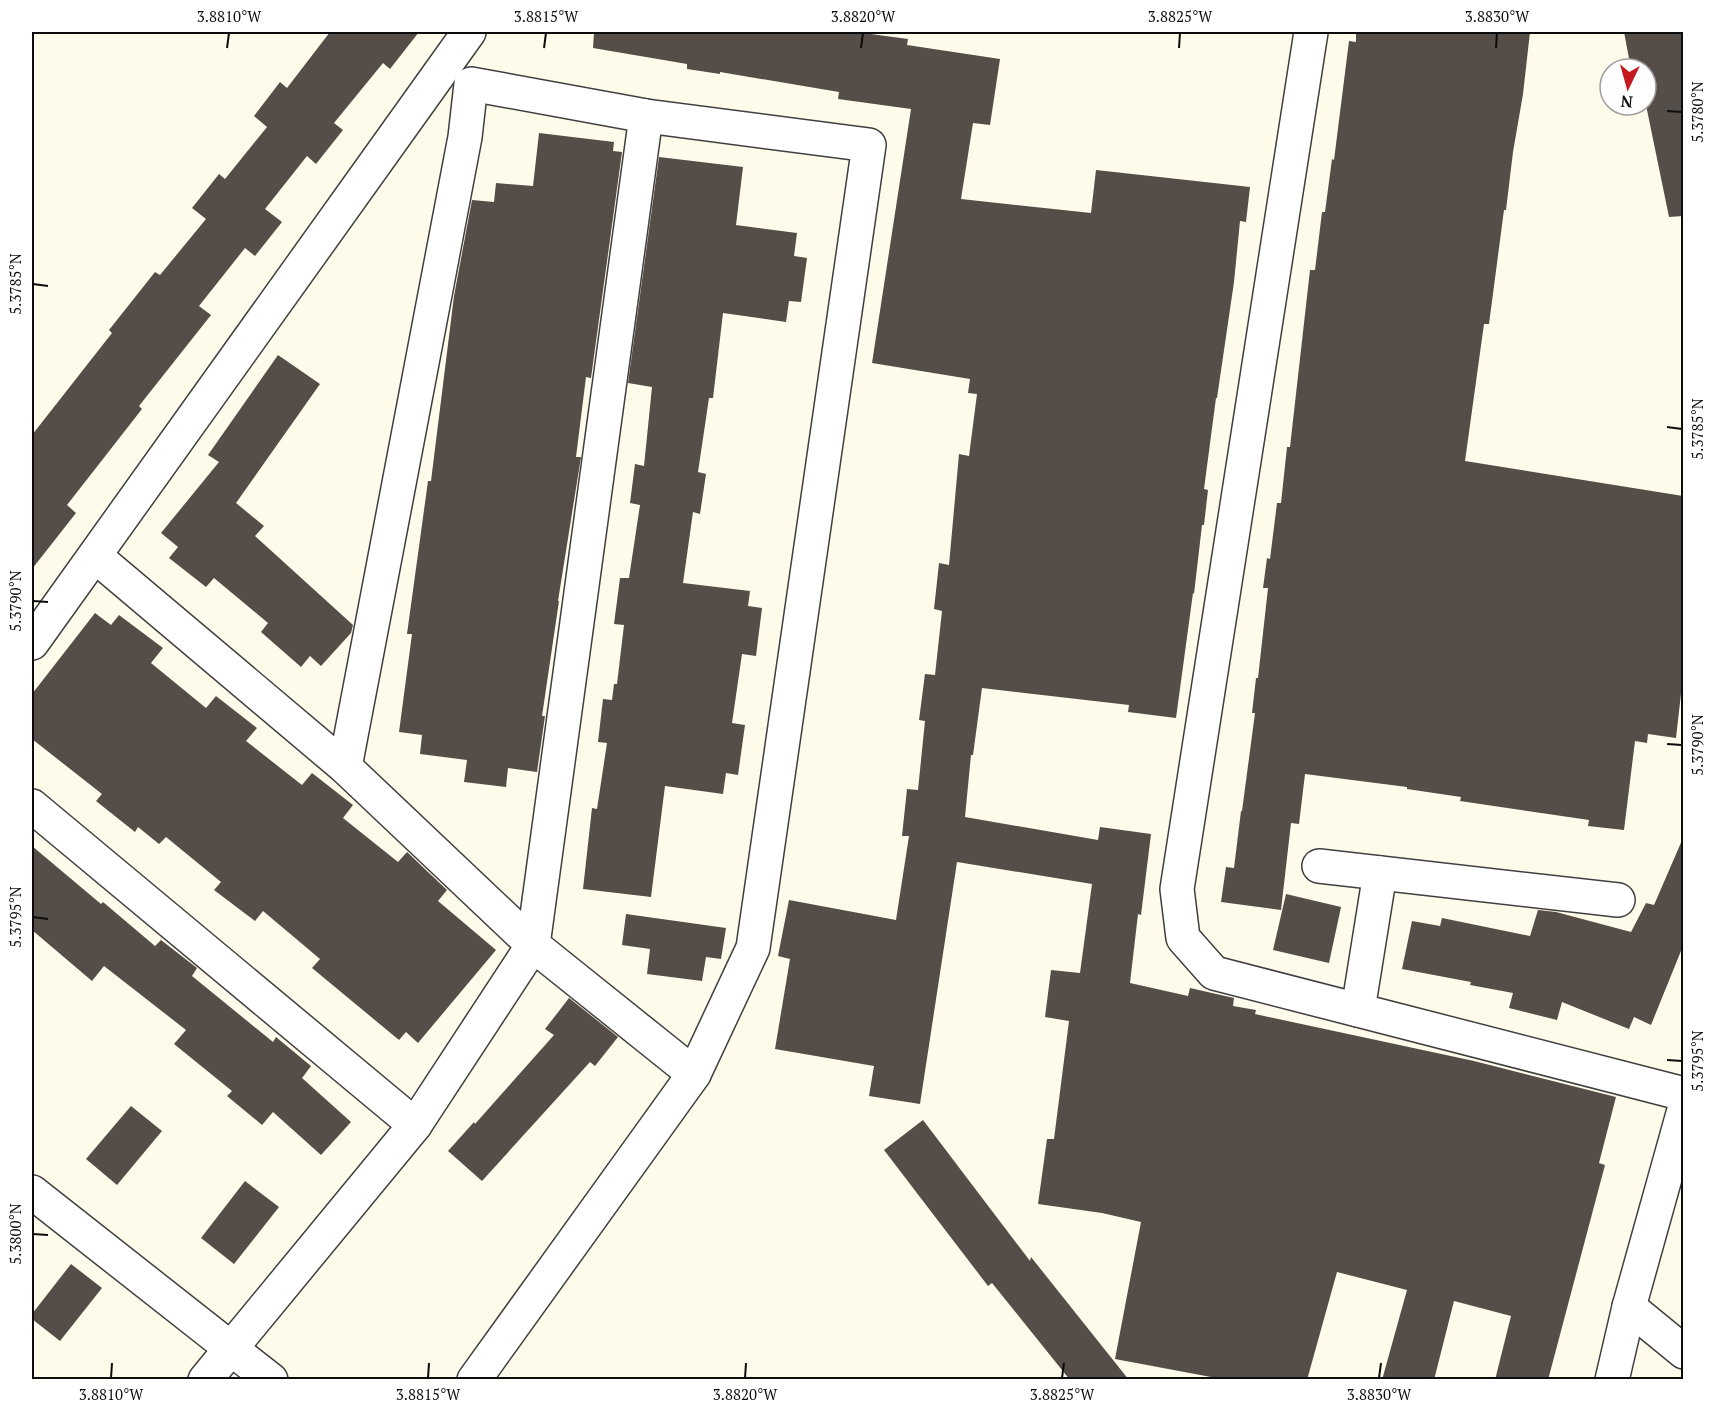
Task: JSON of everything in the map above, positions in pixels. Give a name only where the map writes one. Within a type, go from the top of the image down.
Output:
[{"type":"street","points":[[32,643],[469,32]]},
{"type":"street","points":[[1311,32],[1177,889],[1183,938],[1214,973],[1683,1094]]},
{"type":"street","points":[[345,767],[463,148],[471,84],[646,116],[869,145],[753,948],[694,1074],[474,1380]]},
{"type":"street","points":[[205,1380],[415,1125],[533,945],[646,116]]},
{"type":"street","points":[[95,556],[345,767],[533,945],[694,1074]]},
{"type":"street","points":[[32,806],[415,1125]]},
{"type":"street","points":[[1319,866],[1618,900]]},
{"type":"street","points":[[1358,1010],[1380,873]]},
{"type":"street","points":[[1612,1380],[1629,1307],[1683,1110]]},
{"type":"street","points":[[32,1192],[271,1380]]},
{"type":"street","points":[[1629,1307],[1683,1352]]},
{"type":"building","points":[[330,32],[419,32],[390,69],[383,63],[334,123],[343,130],[316,164],[307,156],[265,209],[282,222],[255,256],[245,248],[199,306],[211,315],[139,406],[142,409],[67,505],[76,513],[32,569],[32,435],[112,333],[109,330],[155,272],[160,275],[206,219],[192,208],[219,174],[225,179],[267,127],[254,116],[280,82],[287,88]]},
{"type":"building","points":[[594,32],[856,32],[908,39],[907,45],[1000,59],[990,125],[973,123],[961,199],[1091,213],[1096,170],[1250,187],[1246,222],[1240,221],[1234,282],[1204,489],[1208,490],[1204,525],[1202,525],[1176,718],[1128,712],[1129,705],[982,688],[973,755],[971,755],[965,817],[1098,840],[1100,827],[1151,834],[1130,983],[1188,996],[1190,988],[1234,998],[1233,1006],[1256,1010],[1255,1014],[1474,1061],[1616,1097],[1599,1163],[1605,1165],[1548,1380],[1495,1380],[1511,1316],[1454,1301],[1434,1380],[1382,1380],[1407,1290],[1337,1272],[1307,1380],[1227,1380],[1115,1359],[1141,1222],[1102,1213],[1038,1204],[1047,1139],[1054,1139],[1069,1021],[1045,1017],[1051,970],[1080,973],[1092,884],[957,862],[920,1104],[869,1096],[874,1066],[775,1049],[790,959],[778,956],[789,900],[896,920],[909,836],[902,836],[907,789],[918,790],[925,721],[919,720],[925,674],[935,675],[942,611],[934,609],[939,563],[949,565],[959,454],[969,456],[977,394],[968,393],[970,379],[872,363],[911,109],[838,99],[839,92],[720,72],[720,74],[687,69],[687,64],[593,48]]},
{"type":"building","points":[[1356,32],[1530,32],[1489,324],[1484,324],[1465,461],[1683,496],[1683,676],[1676,738],[1648,734],[1647,743],[1635,741],[1624,830],[1588,826],[1589,820],[1460,801],[1461,797],[1407,789],[1407,787],[1305,774],[1299,824],[1291,823],[1281,910],[1221,902],[1226,867],[1234,868],[1255,713],[1252,713],[1268,588],[1263,588],[1267,558],[1270,559],[1277,503],[1281,503],[1287,447],[1290,447],[1310,270],[1315,270],[1322,212],[1325,212],[1332,159],[1334,160],[1349,41],[1356,42]]},
{"type":"building","points":[[1624,32],[1683,32],[1683,216],[1669,217],[1648,117],[1658,117],[1658,57],[1629,57]]},
{"type":"building","points":[[539,133],[614,142],[613,151],[622,152],[591,378],[586,377],[576,457],[581,457],[558,601],[542,716],[545,716],[537,772],[508,768],[506,787],[464,782],[467,760],[420,754],[422,735],[399,732],[412,634],[407,634],[428,481],[431,481],[454,296],[472,200],[494,202],[496,183],[533,186]]},
{"type":"building","points":[[659,157],[743,167],[736,225],[797,233],[794,256],[807,258],[801,302],[789,301],[786,322],[723,313],[713,398],[709,398],[698,472],[706,474],[700,514],[693,512],[683,583],[750,591],[748,606],[762,608],[756,656],[742,654],[732,723],[745,725],[738,775],[726,773],[723,794],[665,786],[651,897],[583,889],[592,808],[597,809],[607,743],[598,742],[603,699],[612,700],[614,684],[617,684],[624,625],[614,624],[620,578],[629,578],[640,505],[630,503],[635,464],[644,466],[652,387],[628,383]]},
{"type":"building","points":[[278,355],[320,384],[236,503],[264,526],[255,536],[353,625],[351,633],[321,666],[310,656],[301,667],[261,632],[268,623],[214,578],[206,587],[169,558],[178,547],[161,533],[219,462],[208,455]]},
{"type":"building","points":[[95,613],[111,625],[119,615],[163,648],[151,663],[206,708],[216,696],[257,728],[246,741],[302,785],[312,773],[353,805],[343,818],[398,862],[407,852],[447,890],[438,901],[496,950],[418,1043],[406,1032],[399,1040],[312,968],[320,959],[263,911],[255,921],[214,890],[221,882],[166,837],[159,844],[138,827],[135,832],[96,801],[102,794],[32,739],[32,694]]},
{"type":"building","points":[[1683,838],[1683,946],[1651,1025],[1634,1017],[1629,1029],[1562,1002],[1557,1020],[1509,1008],[1513,993],[1470,985],[1471,982],[1402,969],[1412,921],[1440,926],[1442,918],[1530,936],[1538,910],[1556,912],[1631,932],[1646,903],[1654,905]]},
{"type":"building","points":[[32,846],[155,946],[161,940],[197,968],[192,976],[273,1042],[276,1037],[311,1066],[302,1078],[351,1122],[321,1155],[273,1112],[262,1125],[227,1096],[232,1091],[174,1044],[186,1030],[104,966],[92,981],[32,930]]},
{"type":"building","points":[[1286,894],[1341,907],[1329,963],[1273,950]]},
{"type":"building","points":[[626,914],[726,928],[721,959],[706,957],[702,981],[647,974],[650,949],[622,945]]},
{"type":"building","points":[[569,998],[618,1037],[595,1066],[590,1062],[482,1181],[448,1151],[554,1035],[545,1029]]},
{"type":"building","points":[[131,1106],[162,1131],[117,1185],[86,1159]]},
{"type":"building","points":[[923,1120],[1030,1261],[1031,1257],[1129,1380],[1070,1380],[992,1283],[988,1286],[884,1150]]},
{"type":"building","points":[[245,1181],[279,1207],[234,1264],[201,1238]]},
{"type":"building","points":[[71,1264],[102,1288],[60,1341],[32,1319],[32,1314]]}]
